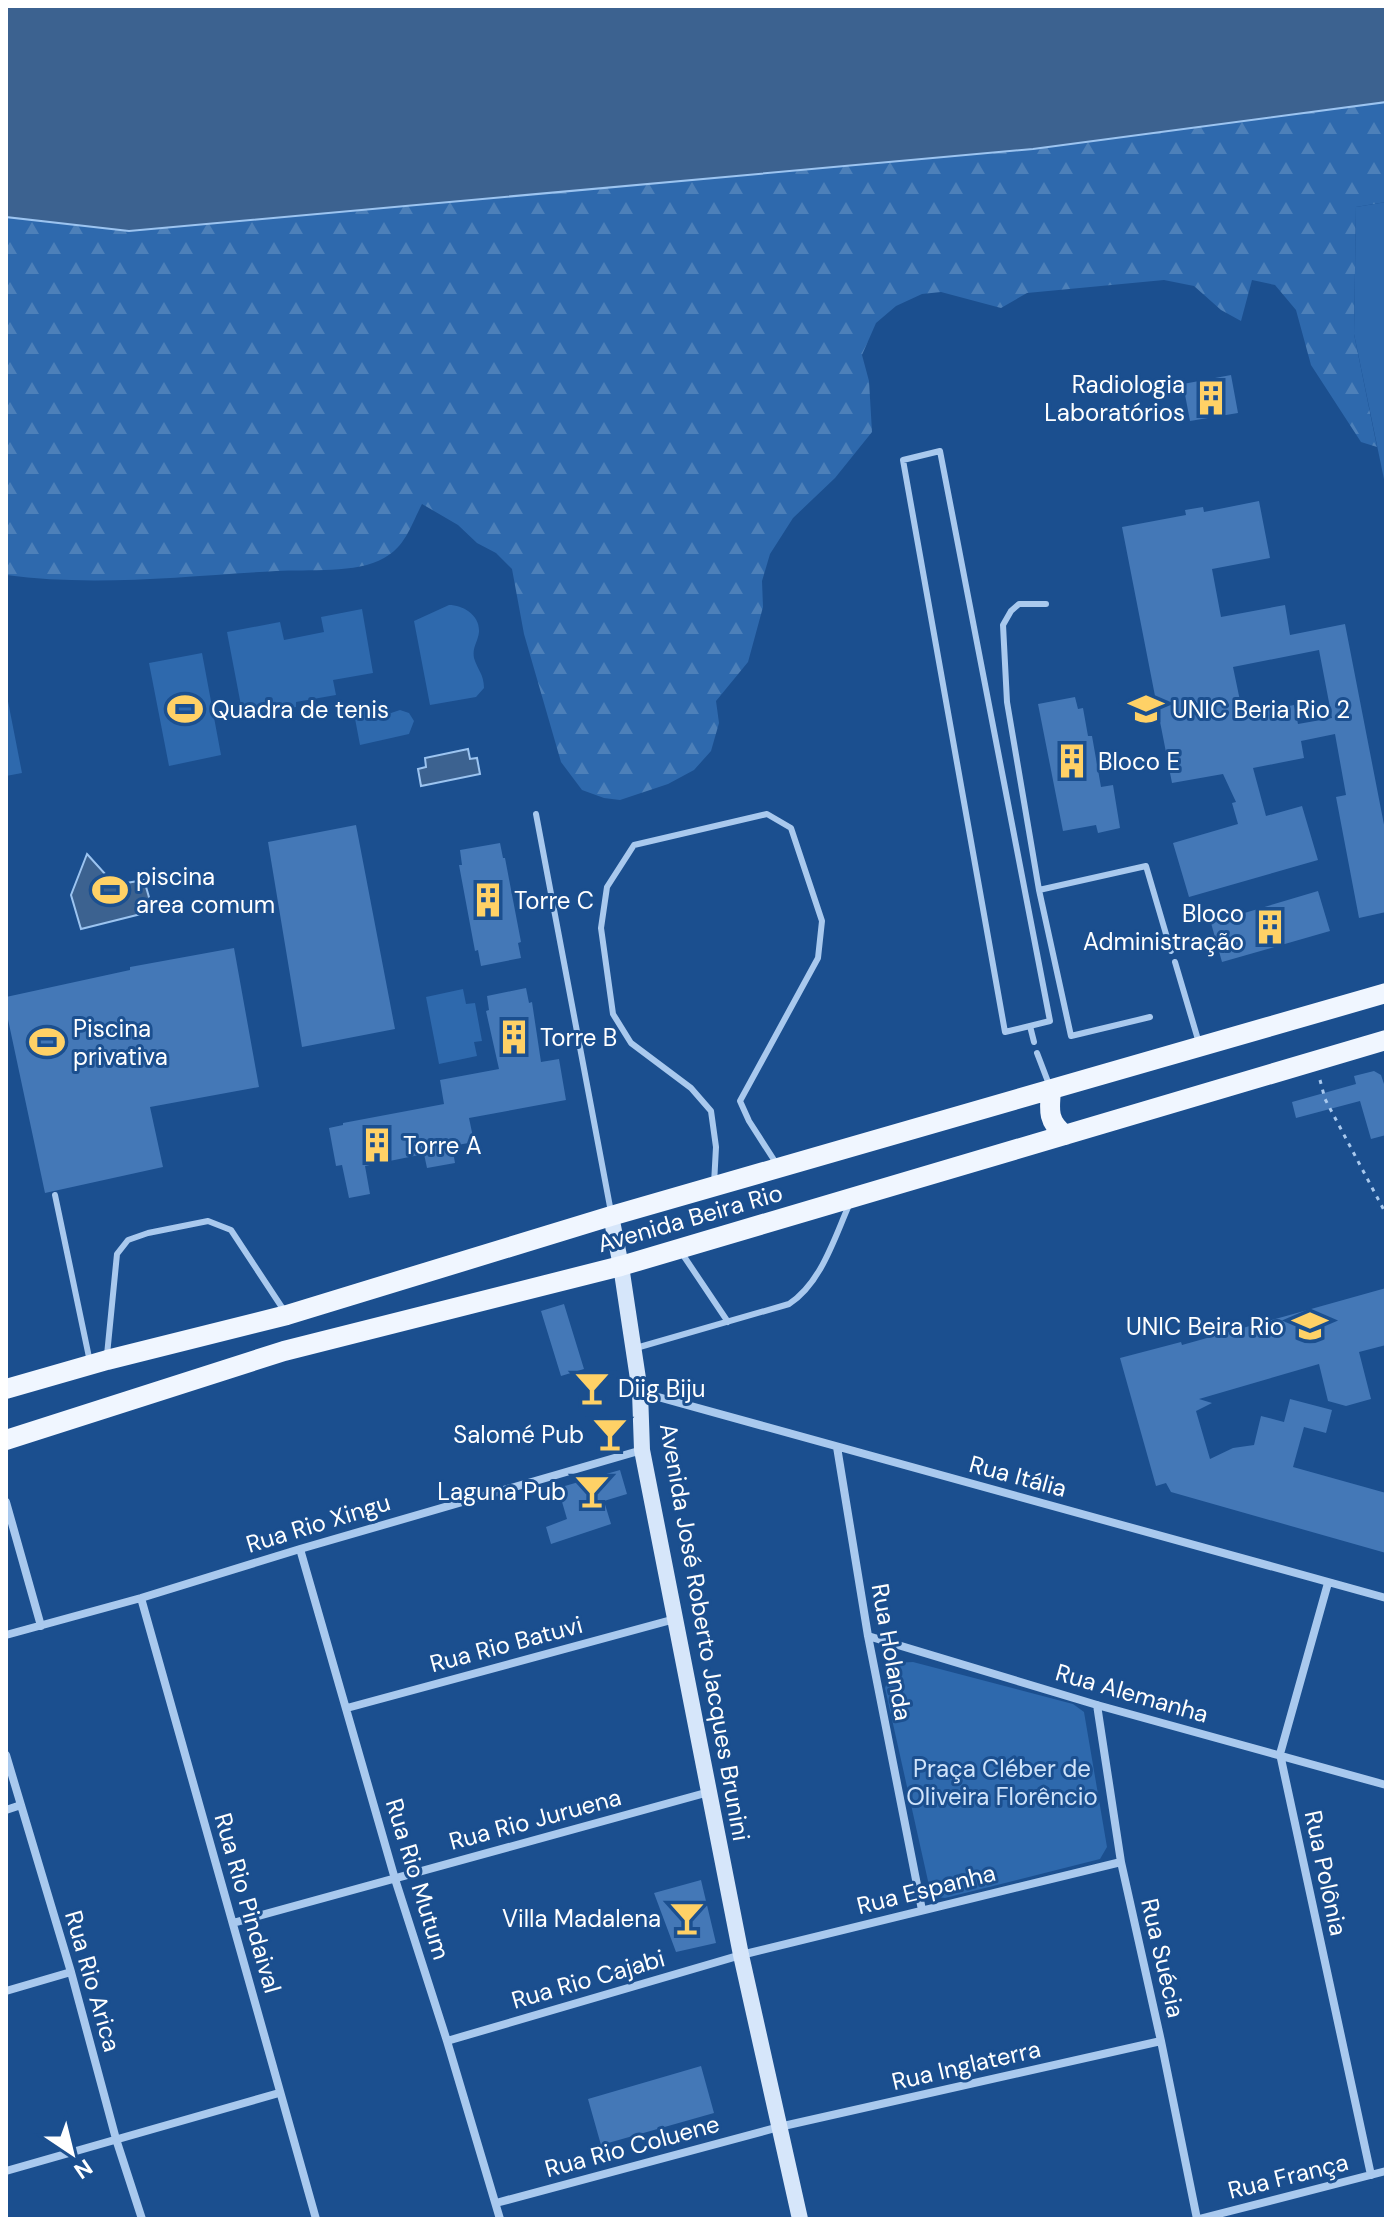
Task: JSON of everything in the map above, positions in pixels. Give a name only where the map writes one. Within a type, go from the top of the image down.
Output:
[{"type":"main road","name":"Avenida Beira Rio","points":[[12,1385],[287,1315],[611,1216],[1386,993]]},
{"type":"main road","name":"Avenida Beira Rio","points":[[6,1440],[284,1351],[621,1266],[1386,1040]]},
{"type":"main road","points":[[1051,1091],[1052,1125],[1065,1135]]},
{"type":"main road","name":"Avenida José Roberto Jacques Brunini","points":[[611,1216],[640,1392],[642,1450],[741,1955],[800,2219]]},
{"type":"main road","points":[[284,1351],[296,1332],[297,1324],[287,1315]]},
{"type":"street","name":"Rua Itália","points":[[640,1392],[1386,1598]]},
{"type":"street","name":"Rua Holanda","points":[[837,1447],[868,1636],[922,1910]]},
{"type":"street","name":"Rua Rio Xingu","points":[[6,1635],[642,1450]]},
{"type":"street","points":[[6,1502],[41,1626]]},
{"type":"street","name":"Rua Rio Mutum","points":[[300,1549],[395,1879],[500,2219]]},
{"type":"street","name":"Rua Polônia","points":[[1328,1583],[1280,1754],[1371,2175]]},
{"type":"street","name":"Rua Rio Pindaival","points":[[141,1598],[316,2219]]},
{"type":"street","name":"Rua Rio Batuvi","points":[[347,1708],[675,1618]]},
{"type":"street","name":"Rua Alemanha","points":[[868,1636],[1097,1705],[1386,1785]]},
{"type":"street","name":"Rua Suécia","points":[[1097,1705],[1121,1862],[1198,2219]]},
{"type":"street","name":"Rua Rio Arica","points":[[6,1755],[71,1972],[116,2139],[142,2219]]},
{"type":"street","name":"Rua Rio Juruena","points":[[233,1923],[709,1792]]},
{"type":"street","points":[[6,1810],[21,1805]]},
{"type":"street","name":"Rua Espanha","points":[[741,1955],[1121,1862]]},
{"type":"street","name":"Rua Rio Cajabi","points":[[447,2041],[741,1955]]},
{"type":"street","points":[[6,1991],[71,1972]]},
{"type":"street","name":"Rua Inglaterra","points":[[779,2127],[1161,2041]]},
{"type":"street","points":[[6,2171],[279,2093]]},
{"type":"street","name":"Rua Rio Coluene","points":[[496,2203],[779,2127]]},
{"type":"street","name":"Rua França","points":[[1198,2219],[1386,2171]]},
{"type":"lane","points":[[940,451],[1050,1021],[1030,1026],[1005,1032],[903,460],[940,451]]},
{"type":"lane","points":[[1046,604],[1019,604],[1003,625],[1007,702],[1039,890],[1071,1036],[1150,1017]]},
{"type":"lane","name":"Avenida José Roberto Jacques Brunini","points":[[536,814],[611,1216]]},
{"type":"lane","points":[[714,1188],[716,1147],[711,1111],[691,1088],[631,1043],[613,1014],[601,928],[607,887],[634,845],[767,814],[791,828],[822,921],[818,958],[740,1101],[780,1169]]},
{"type":"lane","points":[[1039,890],[1146,866],[1171,951]]},
{"type":"lane","points":[[1175,962],[1200,1046]]},
{"type":"lane","points":[[1030,1026],[1034,1042]]},
{"type":"lane","points":[[1037,1053],[1051,1091]]},
{"type":"lane","points":[[55,1195],[98,1363]]},
{"type":"lane","points":[[633,1349],[789,1304],[800,1297],[820,1269],[852,1198]]},
{"type":"lane","points":[[98,1363],[117,1254],[128,1240],[148,1233],[208,1221],[231,1230],[287,1315]]},
{"type":"lane","points":[[679,1249],[728,1322]]},
{"type":"path","points":[[1314,1061],[1325,1099],[1386,1214]]},
{"type":"green space","points":[[1386,102],[1386,202],[1356,207],[1354,334],[1377,447],[1361,442],[1311,365],[1296,310],[1275,285],[1252,280],[1241,321],[1221,310],[1194,286],[1164,280],[1027,293],[1001,308],[941,292],[922,294],[896,306],[876,323],[862,355],[869,381],[872,432],[835,478],[793,518],[770,554],[762,581],[763,607],[748,662],[716,701],[719,723],[711,751],[694,770],[668,784],[620,800],[582,790],[561,762],[524,634],[512,569],[458,525],[422,504],[398,547],[384,558],[360,566],[332,570],[107,580],[6,575],[6,217],[129,231],[1033,149]]},
{"type":"green space","points":[[1386,202],[1386,489],[1354,334],[1356,207]]},
{"type":"green space","points":[[449,605],[465,609],[477,621],[479,632],[474,658],[484,688],[476,697],[430,705],[414,621]]},
{"type":"green space","points":[[362,609],[373,673],[333,680],[336,695],[296,702],[296,707],[243,716],[227,632],[280,622],[284,640],[324,632],[321,617]]},
{"type":"green space","name":"Quadra de tenis","points":[[202,653],[221,755],[169,766],[149,663]]},
{"type":"green space","points":[[6,691],[22,773],[6,776]]},
{"type":"green space","points":[[370,705],[391,713],[400,710],[409,713],[414,721],[409,734],[360,745],[353,708]]},
{"type":"green space","points":[[463,989],[466,1004],[475,1003],[482,1041],[474,1042],[477,1056],[439,1064],[426,997]]},
{"type":"green space","name":"Praça Cléber de Oliveira Florêncio","points":[[913,1662],[1073,1704],[1084,1712],[1107,1847],[1100,1859],[945,1898],[937,1897],[930,1890],[885,1688],[894,1663]]},
{"type":"shaded area","points":[[6,6],[1386,6],[1386,102],[1033,149],[129,231],[6,217]]},
{"type":"shaded area","points":[[468,749],[470,759],[477,758],[480,774],[421,786],[418,769],[426,767],[425,758]]},
{"type":"shaded area","name":"piscina area comum","points":[[87,854],[115,885],[144,880],[153,911],[81,929],[71,895]]},
{"type":"building","name":"Radiologia Laboratórios","points":[[1231,375],[1238,413],[1190,421],[1183,384]]},
{"type":"building","points":[[1259,501],[1270,558],[1212,569],[1221,617],[1285,605],[1290,635],[1345,624],[1386,835],[1386,912],[1359,918],[1336,797],[1346,795],[1335,734],[1301,741],[1304,758],[1253,768],[1266,816],[1302,806],[1318,860],[1189,897],[1173,843],[1238,824],[1232,803],[1236,802],[1223,774],[1172,783],[1122,527],[1186,515],[1185,510],[1203,507],[1204,512]],"holes":[[[1319,650],[1332,718],[1298,724],[1294,705],[1243,715],[1233,667]]]},
{"type":"building","name":"Bloco E","points":[[1075,697],[1078,709],[1083,708],[1088,736],[1092,736],[1101,787],[1113,785],[1120,828],[1098,833],[1096,825],[1063,831],[1038,704]]},
{"type":"building","points":[[356,825],[395,1029],[302,1047],[268,842]]},
{"type":"building","name":"Torre C","points":[[500,843],[521,942],[518,943],[521,958],[481,966],[478,950],[475,951],[459,865],[462,865],[460,850]]},
{"type":"building","name":"Bloco Administração","points":[[1318,891],[1330,931],[1222,962],[1211,923]]},
{"type":"building","points":[[234,948],[259,1087],[150,1107],[163,1167],[45,1193],[6,1010],[6,997],[130,970],[130,967]]},
{"type":"building","points":[[526,988],[529,1003],[532,1002],[541,1062],[559,1059],[566,1100],[469,1118],[474,1142],[452,1146],[455,1163],[427,1168],[424,1154],[365,1166],[370,1194],[349,1198],[342,1165],[336,1166],[329,1128],[444,1104],[440,1080],[499,1069],[486,1011],[489,1010],[487,996]]},
{"type":"building","points":[[1374,1071],[1381,1075],[1386,1090],[1386,1135],[1371,1139],[1360,1101],[1296,1118],[1292,1102],[1356,1084],[1354,1076]]},
{"type":"building","points":[[1386,1288],[1386,1345],[1359,1352],[1371,1399],[1346,1406],[1328,1401],[1319,1364],[1199,1399],[1212,1403],[1196,1411],[1210,1459],[1233,1448],[1254,1445],[1261,1416],[1284,1422],[1290,1399],[1332,1410],[1326,1433],[1304,1427],[1293,1467],[1386,1493],[1386,1553],[1171,1492],[1166,1483],[1156,1486],[1120,1358],[1181,1342],[1182,1345]]},
{"type":"building","points":[[564,1304],[584,1369],[561,1376],[541,1311]]},
{"type":"building","points":[[620,1470],[627,1494],[604,1501],[611,1524],[551,1544],[546,1527],[567,1519],[558,1488]]},
{"type":"building","name":"Villa Madalena","points":[[701,1880],[716,1943],[676,1952],[654,1893]]},
{"type":"building","points":[[701,2066],[714,2113],[601,2145],[588,2099]]},
{"type":"place","name":"Radiologia Laboratórios","points":[[1211,398]]},
{"type":"place","name":"Quadra de tenis","points":[[185,709]]},
{"type":"place","name":"UNIC Beria Rio 2","points":[[1146,709]]},
{"type":"place","name":"Bloco E","points":[[1072,761]]},
{"type":"place","name":"piscina area comum","points":[[110,890]]},
{"type":"place","name":"Torre C","points":[[488,900]]},
{"type":"place","name":"Bloco Administração","points":[[1270,927]]},
{"type":"place","name":"Torre B","points":[[514,1037]]},
{"type":"place","name":"Piscina privativa","points":[[47,1042]]},
{"type":"place","name":"Torre A","points":[[377,1145]]},
{"type":"place","name":"UNIC Beira Rio","points":[[1310,1326]]},
{"type":"place","name":"Diig Biju","points":[[592,1388]]},
{"type":"place","name":"Salomé Pub","points":[[610,1434]]},
{"type":"place","name":"Laguna Pub","points":[[592,1491]]},
{"type":"place","name":"Villa Madalena","points":[[687,1918]]}]
